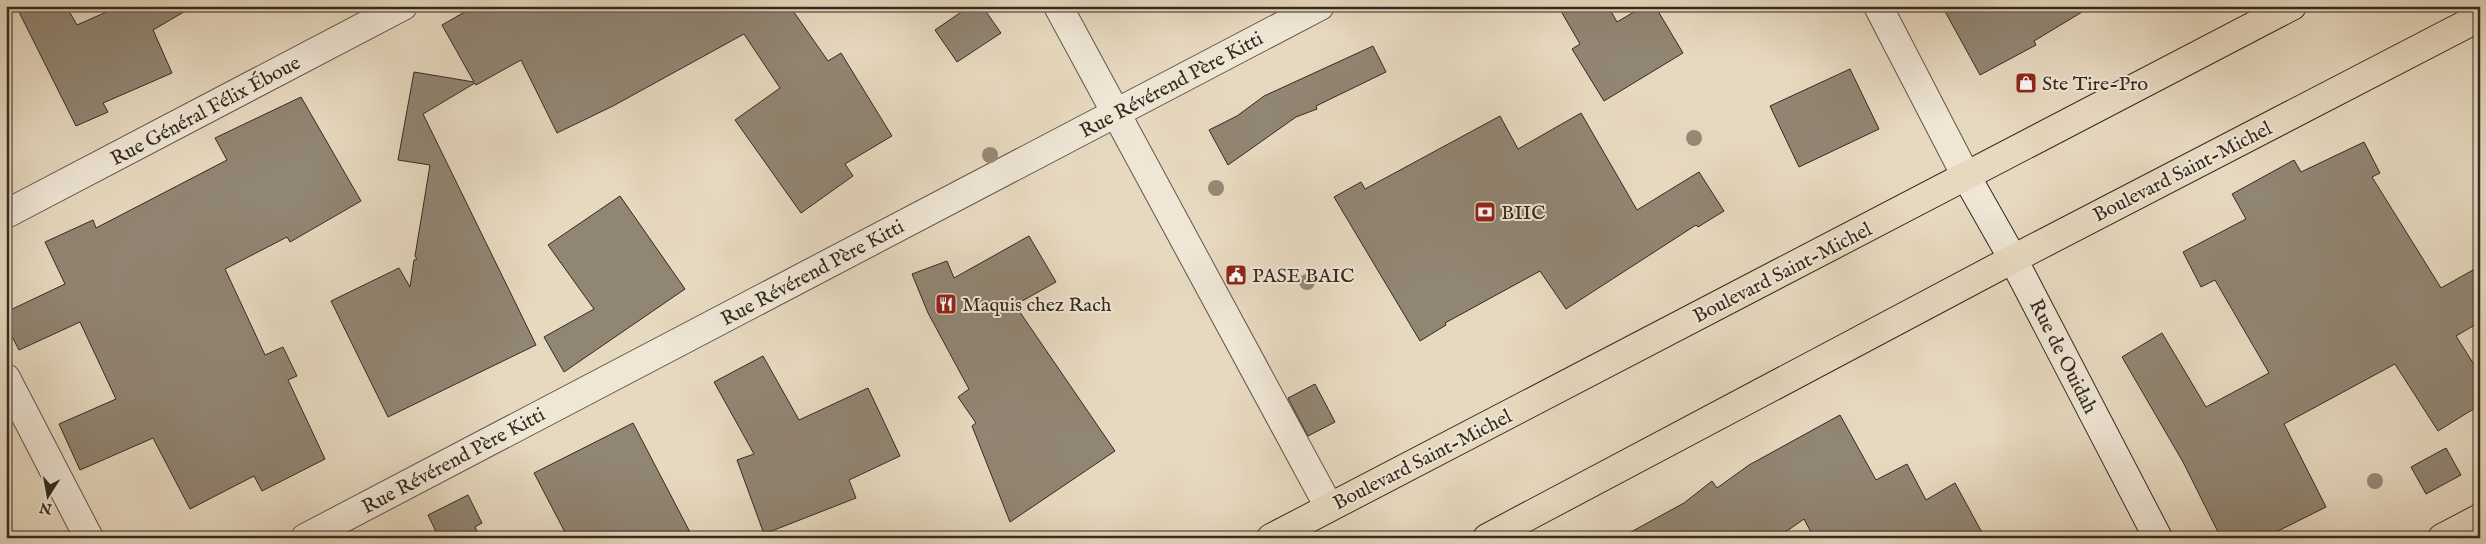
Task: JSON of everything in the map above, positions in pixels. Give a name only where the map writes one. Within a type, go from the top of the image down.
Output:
[{"type":"main road","name":"Boulevard Saint-Michel","points":[[1271,538],[2292,6]]},
{"type":"main road","name":"Boulevard Saint-Michel","points":[[1487,538],[2013,259],[2480,17]]},
{"type":"main road","points":[[2442,538],[2480,518]]},
{"type":"street","name":"Rue Général Félix Éboue","points":[[6,214],[403,6]]},
{"type":"street","points":[[1058,6],[1329,507]]},
{"type":"street","name":"Rue Révérend Père Kitti","points":[[305,538],[1320,6]]},
{"type":"street","name":"Rue de Ouidah","points":[[1878,6],[1966,176],[2013,259],[2158,538]]},
{"type":"street","points":[[6,378],[89,538]]},
{"type":"building","points":[[16,6],[66,6],[77,25],[120,6],[194,6],[153,30],[172,73],[103,103],[108,112],[76,126]]},
{"type":"building","points":[[475,6],[794,6],[791,8],[828,61],[841,53],[892,136],[845,164],[853,176],[801,213],[735,120],[780,88],[744,34],[613,106],[557,133],[521,60],[476,85],[475,83],[423,114],[536,345],[388,417],[331,301],[399,268],[410,287],[414,260],[417,259],[415,256],[430,165],[398,160],[414,72],[474,82],[442,25]]},
{"type":"building","points":[[970,6],[982,6],[1001,33],[957,62],[935,30]]},
{"type":"building","points":[[1558,6],[1608,6],[1617,22],[1644,6],[1655,6],[1683,53],[1604,101],[1572,49],[1580,44]]},
{"type":"building","points":[[1942,6],[2092,6],[2034,41],[2036,45],[1980,75]]},
{"type":"building","points":[[1373,46],[1386,72],[1316,106],[1317,109],[1296,117],[1228,165],[1209,130],[1237,116],[1264,96]]},
{"type":"building","points":[[1850,69],[1879,129],[1799,167],[1770,106]]},
{"type":"building","points":[[301,97],[361,201],[290,242],[287,237],[225,269],[265,355],[283,347],[297,376],[288,380],[325,459],[262,491],[254,476],[190,509],[153,438],[80,470],[59,424],[116,399],[80,322],[19,350],[6,325],[6,312],[65,284],[45,242],[93,220],[96,228],[227,160],[215,138]]},
{"type":"building","points":[[1581,113],[1637,210],[1699,172],[1724,211],[1698,227],[1696,225],[1566,309],[1540,271],[1445,323],[1446,325],[1420,341],[1334,197],[1361,182],[1365,189],[1500,116],[1518,149]]},
{"type":"building","points":[[2364,142],[2380,173],[2372,177],[2441,288],[2480,266],[2480,322],[2456,336],[2480,374],[2480,405],[2438,431],[2395,364],[2284,424],[2326,507],[2264,538],[2221,538],[2183,462],[2122,357],[2162,333],[2206,407],[2269,373],[2215,280],[2201,287],[2183,252],[2246,219],[2232,194],[2294,160],[2301,172]]},
{"type":"building","points":[[620,196],[685,289],[564,372],[544,337],[594,309],[548,245]]},
{"type":"building","points":[[1029,236],[1056,282],[1015,305],[1115,451],[1010,522],[972,426],[976,423],[958,397],[969,389],[928,313],[912,274],[947,261],[954,278]]},
{"type":"building","points":[[763,356],[799,420],[868,388],[900,456],[849,480],[856,498],[764,534],[737,460],[754,454],[714,382]]},
{"type":"building","points":[[1315,384],[1335,422],[1308,436],[1288,398]]},
{"type":"building","points":[[1840,415],[1876,480],[1907,464],[1926,500],[1955,483],[1985,538],[1814,538],[1804,519],[1777,538],[1620,538],[1684,503],[1712,481],[1717,488],[1749,465]]},
{"type":"building","points":[[633,423],[693,538],[568,538],[534,473]]},
{"type":"building","points":[[2446,448],[2461,475],[2426,494],[2411,467]]},
{"type":"building","points":[[468,495],[482,523],[475,527],[480,538],[439,538],[428,515]]},
{"type":"place","name":"Ste Tire-Pro","points":[[2026,83]]},
{"type":"place","name":"BIIC","points":[[1485,212]]},
{"type":"place","name":"PASE BAIC","points":[[1236,275]]},
{"type":"place","name":"Maquis chez Rach","points":[[946,304]]}]
